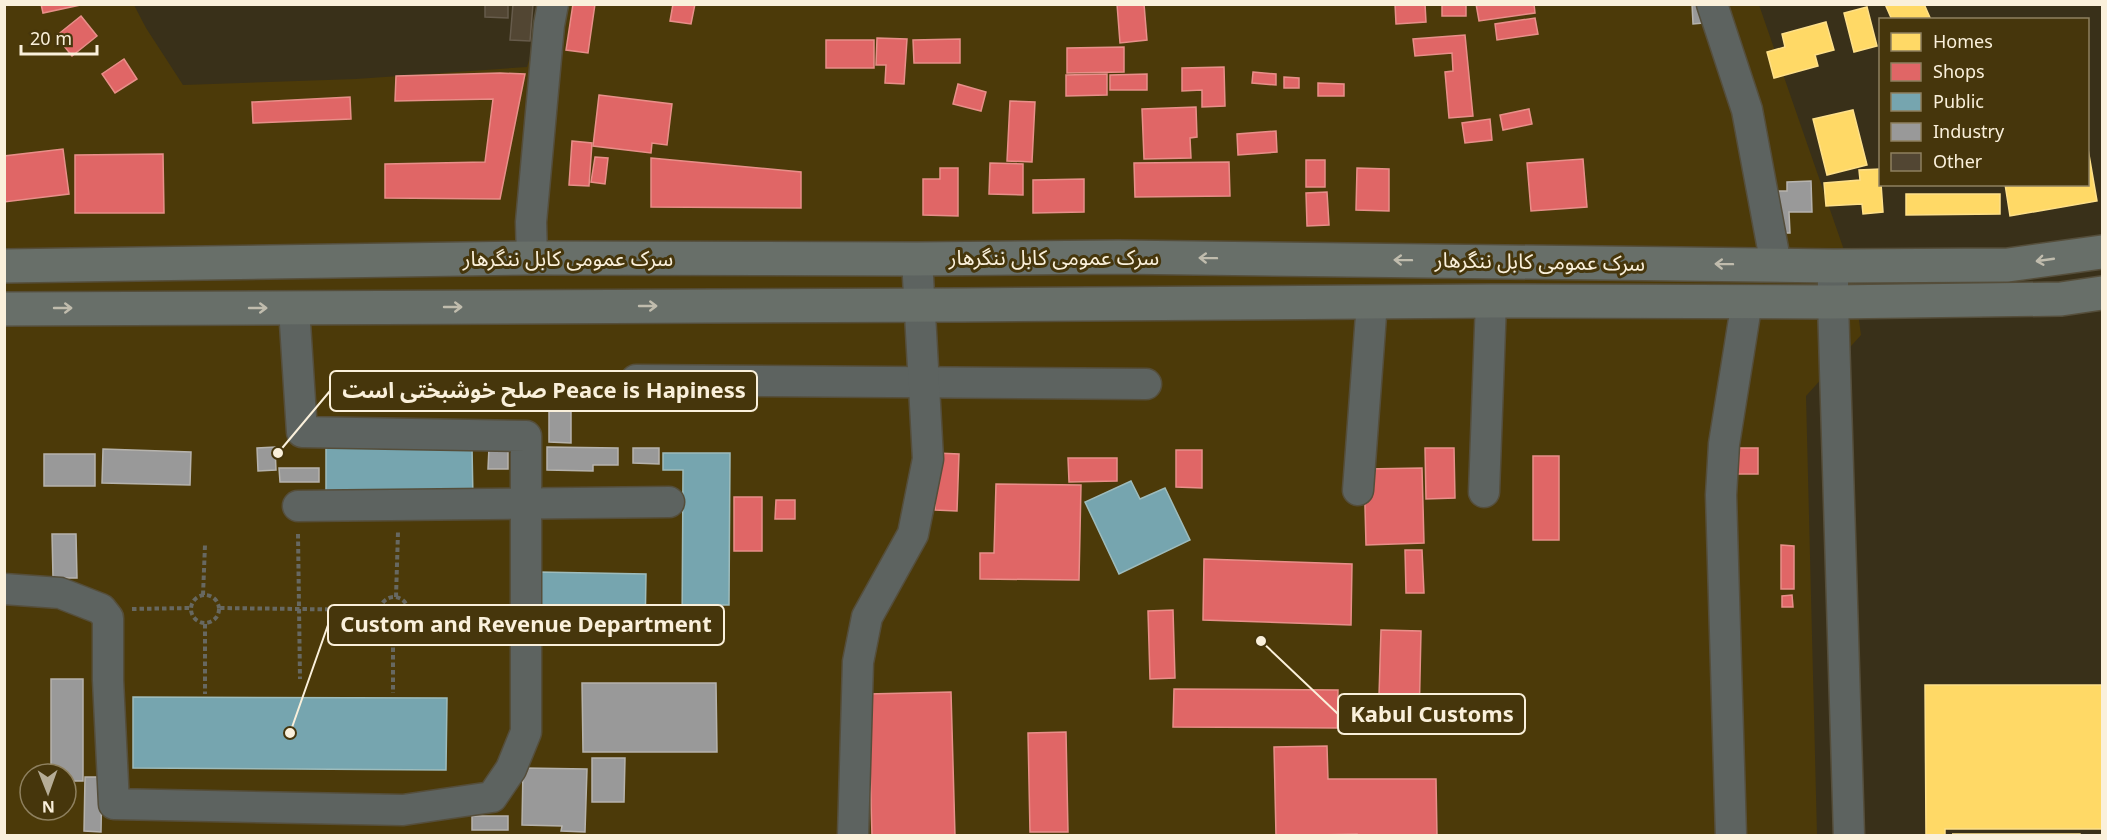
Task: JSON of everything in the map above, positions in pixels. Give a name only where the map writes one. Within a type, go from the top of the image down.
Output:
[{"type":"highway","name":"سرک عمومی کابل ننگرهار","points":[[4,266],[532,258],[1119,257],[1833,266],[2008,265],[2103,252]]},
{"type":"highway","name":"سرک عمومی کابل ننگرهار","points":[[4,309],[1491,301],[1833,302],[2061,299],[2103,293]]},
{"type":"street","points":[[532,258],[531,222],[549,25],[553,4]]},
{"type":"street","points":[[1712,4],[1747,110],[1776,265]]},
{"type":"street","points":[[853,836],[858,662],[867,617],[914,534],[928,459],[917,259]]},
{"type":"street","points":[[1833,266],[1849,836]]},
{"type":"street","points":[[1484,492],[1491,301]]},
{"type":"street","points":[[1731,836],[1721,495],[1724,444],[1747,301]]},
{"type":"street","points":[[1358,490],[1372,302]]},
{"type":"street","points":[[4,589],[60,593],[101,609],[108,618],[108,680],[114,804],[402,810],[492,797],[512,770],[526,732],[526,436],[302,432],[294,308]]},
{"type":"street","points":[[636,380],[1146,384]]},
{"type":"street","points":[[298,506],[669,502]]},
{"type":"path","points":[[298,506],[300,679]]},
{"type":"path","points":[[396,597],[398,531]]},
{"type":"path","points":[[203,595],[204,545]]},
{"type":"path","points":[[203,595],[216,600],[220,608],[214,621],[205,624],[196,620],[191,608],[195,600],[203,595]]},
{"type":"path","points":[[396,597],[404,601],[408,610],[402,623],[393,625],[384,622],[379,610],[387,598],[396,597]]},
{"type":"path","points":[[101,609],[191,608]]},
{"type":"path","points":[[220,608],[379,610]]},
{"type":"path","points":[[408,610],[526,611]]},
{"type":"path","points":[[205,624],[205,694]]},
{"type":"path","points":[[393,625],[393,693]]},
{"type":"shaded area","points":[[5,5],[134,5],[183,85],[356,79],[527,67],[545,5],[1759,5],[1853,276],[1861,335],[1806,396],[1817,835],[5,836]]},
{"type":"building: Homes","points":[[1885,4],[1924,4],[1930,18],[1904,18],[1891,18]]},
{"type":"building: Homes","points":[[1867,7],[1877,46],[1854,52],[1844,13]]},
{"type":"building: Homes","points":[[1826,22],[1834,50],[1815,55],[1818,66],[1774,78],[1767,52],[1785,47],[1782,34]]},
{"type":"building: Homes","points":[[1853,110],[1867,165],[1827,175],[1813,119]]},
{"type":"building: Homes","points":[[2089,155],[2097,201],[2010,216],[2005,186],[2089,186]]},
{"type":"building: Homes","points":[[1879,169],[1883,212],[1863,214],[1862,204],[1826,206],[1824,183],[1860,180],[1859,170]]},
{"type":"building: Homes","points":[[1906,194],[2000,194],[2000,214],[1906,215]]},
{"type":"building: Homes","points":[[1925,685],[2102,685],[2102,829],[1945,829],[1945,836],[1926,836]]},
{"type":"building: Homes","points":[[1952,834],[2080,834],[2080,836]]},
{"type":"building: Shops","points":[[41,4],[85,4],[43,13]]},
{"type":"building: Shops","points":[[573,4],[595,4],[588,53],[566,50]]},
{"type":"building: Shops","points":[[673,4],[695,4],[691,24],[670,21]]},
{"type":"building: Shops","points":[[1117,4],[1144,4],[1147,40],[1120,43]]},
{"type":"building: Shops","points":[[1395,4],[1425,4],[1426,22],[1396,24]]},
{"type":"building: Shops","points":[[1442,4],[1466,4],[1466,16],[1442,16]]},
{"type":"building: Shops","points":[[1476,4],[1534,4],[1535,13],[1479,21]]},
{"type":"building: Shops","points":[[81,16],[97,36],[72,56],[56,36]]},
{"type":"building: Shops","points":[[1535,18],[1538,34],[1497,40],[1495,24]]},
{"type":"building: Shops","points":[[1465,35],[1473,116],[1449,118],[1445,72],[1453,71],[1452,53],[1415,56],[1413,39]]},
{"type":"building: Shops","points":[[877,38],[907,39],[904,84],[885,83],[886,65],[876,65]]},
{"type":"building: Shops","points":[[960,39],[960,63],[914,63],[913,40]]},
{"type":"building: Shops","points":[[826,40],[874,40],[874,68],[826,68]]},
{"type":"building: Shops","points":[[1124,47],[1124,72],[1067,73],[1067,48]]},
{"type":"building: Shops","points":[[124,59],[137,79],[115,93],[102,74]]},
{"type":"building: Shops","points":[[1224,67],[1225,106],[1202,107],[1202,90],[1182,91],[1182,68]]},
{"type":"building: Shops","points":[[1253,72],[1276,74],[1276,85],[1252,83]]},
{"type":"building: Shops","points":[[525,74],[500,199],[385,198],[385,164],[485,162],[493,99],[395,101],[396,76]]},
{"type":"building: Shops","points":[[1107,74],[1107,95],[1066,96],[1066,75]]},
{"type":"building: Shops","points":[[1147,74],[1147,90],[1110,90],[1110,75]]},
{"type":"building: Shops","points":[[1284,77],[1299,78],[1299,88],[1284,88]]},
{"type":"building: Shops","points":[[1318,83],[1344,84],[1344,96],[1318,96]]},
{"type":"building: Shops","points":[[958,84],[986,92],[981,111],[953,104]]},
{"type":"building: Shops","points":[[599,95],[672,104],[667,145],[652,143],[651,153],[593,146]]},
{"type":"building: Shops","points":[[350,97],[351,119],[253,123],[252,102]]},
{"type":"building: Shops","points":[[1010,101],[1035,102],[1032,162],[1007,161]]},
{"type":"building: Shops","points":[[1196,107],[1197,137],[1190,138],[1191,158],[1144,159],[1142,109]]},
{"type":"building: Shops","points":[[1529,109],[1532,124],[1503,130],[1500,115]]},
{"type":"building: Shops","points":[[1490,119],[1492,140],[1465,143],[1462,123]]},
{"type":"building: Shops","points":[[1276,131],[1277,152],[1238,155],[1237,134]]},
{"type":"building: Shops","points":[[572,141],[592,143],[589,186],[569,185]]},
{"type":"building: Shops","points":[[63,149],[69,194],[4,202],[4,156]]},
{"type":"building: Shops","points":[[163,154],[164,213],[75,213],[75,155]]},
{"type":"building: Shops","points":[[595,157],[608,158],[605,184],[591,182]]},
{"type":"building: Shops","points":[[651,158],[801,172],[801,208],[651,207]]},
{"type":"building: Shops","points":[[1583,159],[1587,207],[1531,211],[1527,163]]},
{"type":"building: Shops","points":[[1306,160],[1325,160],[1325,187],[1306,187]]},
{"type":"building: Shops","points":[[1229,162],[1230,196],[1135,197],[1134,163]]},
{"type":"building: Shops","points":[[990,163],[1023,164],[1023,195],[989,194]]},
{"type":"building: Shops","points":[[940,168],[958,168],[958,216],[923,215],[923,179],[940,179]]},
{"type":"building: Shops","points":[[1357,168],[1389,169],[1389,211],[1356,210]]},
{"type":"building: Shops","points":[[1084,179],[1084,212],[1033,213],[1033,180]]},
{"type":"building: Shops","points":[[1327,192],[1329,225],[1307,226],[1306,193]]},
{"type":"building: Shops","points":[[1425,448],[1454,448],[1455,498],[1426,499]]},
{"type":"building: Shops","points":[[1732,448],[1758,448],[1758,474],[1732,474]]},
{"type":"building: Shops","points":[[1176,450],[1202,450],[1202,488],[1176,487]]},
{"type":"building: Shops","points":[[936,453],[959,454],[957,511],[935,510]]},
{"type":"building: Shops","points":[[1533,456],[1559,456],[1559,540],[1533,540]]},
{"type":"building: Shops","points":[[1068,458],[1117,458],[1117,481],[1069,482]]},
{"type":"building: Shops","points":[[1422,468],[1424,543],[1366,545],[1364,469]]},
{"type":"building: Shops","points":[[996,484],[1081,485],[1079,580],[980,579],[980,553],[994,553]]},
{"type":"building: Shops","points":[[734,497],[762,497],[762,551],[734,551]]},
{"type":"building: Shops","points":[[776,500],[795,500],[795,519],[775,519]]},
{"type":"building: Shops","points":[[1781,545],[1794,546],[1794,589],[1781,589]]},
{"type":"building: Shops","points":[[1405,550],[1422,550],[1424,593],[1406,593]]},
{"type":"building: Shops","points":[[1204,559],[1352,564],[1351,625],[1203,620]]},
{"type":"building: Shops","points":[[1792,595],[1793,607],[1782,607],[1782,596]]},
{"type":"building: Shops","points":[[1173,610],[1175,678],[1150,679],[1148,611]]},
{"type":"building: Shops","points":[[1381,630],[1421,631],[1419,724],[1356,723],[1356,696],[1379,696]]},
{"type":"building: Shops","points":[[1174,689],[1338,690],[1337,728],[1173,727]]},
{"type":"building: Shops","points":[[951,692],[955,836],[872,836],[868,694]]},
{"type":"building: Shops","points":[[1066,732],[1068,832],[1030,832],[1028,733]]},
{"type":"building: Shops","points":[[1327,746],[1328,779],[1436,779],[1437,836],[1357,836],[1357,834],[1276,836],[1274,747]]},
{"type":"building: Public","points":[[472,447],[473,500],[326,501],[326,448]]},
{"type":"building: Public","points":[[663,453],[730,453],[729,605],[707,605],[707,634],[682,633],[683,470],[663,470]]},
{"type":"building: Public","points":[[1131,481],[1140,499],[1165,488],[1190,540],[1119,574],[1085,502]]},
{"type":"building: Public","points":[[538,572],[646,574],[645,635],[537,633]]},
{"type":"building: Public","points":[[133,697],[447,698],[446,770],[133,768]]},
{"type":"building: Industry","points":[[1692,4],[1702,4],[1703,23],[1693,24]]},
{"type":"building: Industry","points":[[1811,181],[1812,212],[1789,212],[1790,233],[1776,233],[1775,191],[1787,191],[1787,182]]},
{"type":"building: Industry","points":[[518,374],[571,374],[571,443],[549,442],[549,401],[517,401]]},
{"type":"building: Industry","points":[[275,447],[276,470],[258,471],[257,448]]},
{"type":"building: Industry","points":[[489,447],[508,447],[508,469],[488,469]]},
{"type":"building: Industry","points":[[547,447],[618,448],[618,465],[593,465],[593,471],[547,470]]},
{"type":"building: Industry","points":[[633,448],[659,448],[659,464],[633,463]]},
{"type":"building: Industry","points":[[103,449],[191,452],[190,485],[102,483]]},
{"type":"building: Industry","points":[[44,454],[95,454],[95,486],[44,486]]},
{"type":"building: Industry","points":[[279,468],[319,468],[319,482],[280,482]]},
{"type":"building: Industry","points":[[52,534],[76,534],[77,578],[53,578]]},
{"type":"building: Industry","points":[[51,679],[83,679],[83,781],[78,781],[78,762],[51,762]]},
{"type":"building: Industry","points":[[582,683],[716,683],[717,752],[583,752]]},
{"type":"building: Industry","points":[[592,758],[625,758],[624,802],[592,802]]},
{"type":"building: Industry","points":[[523,768],[587,769],[585,832],[561,831],[562,826],[522,825]]},
{"type":"building: Industry","points":[[85,777],[102,777],[101,832],[84,831]]},
{"type":"building: Industry","points":[[472,816],[508,816],[508,830],[472,830]]},
{"type":"building: Other","points":[[485,4],[508,4],[508,18],[485,17]]},
{"type":"building: Other","points":[[513,4],[533,4],[530,41],[510,40]]},
{"type":"place","name":"صلح خوشبختی است Peace is Hapiness","points":[[278,453]]},
{"type":"place","name":"Kabul Customs","points":[[1261,641]]},
{"type":"place","name":"Custom and Revenue Department","points":[[290,733]]}]
